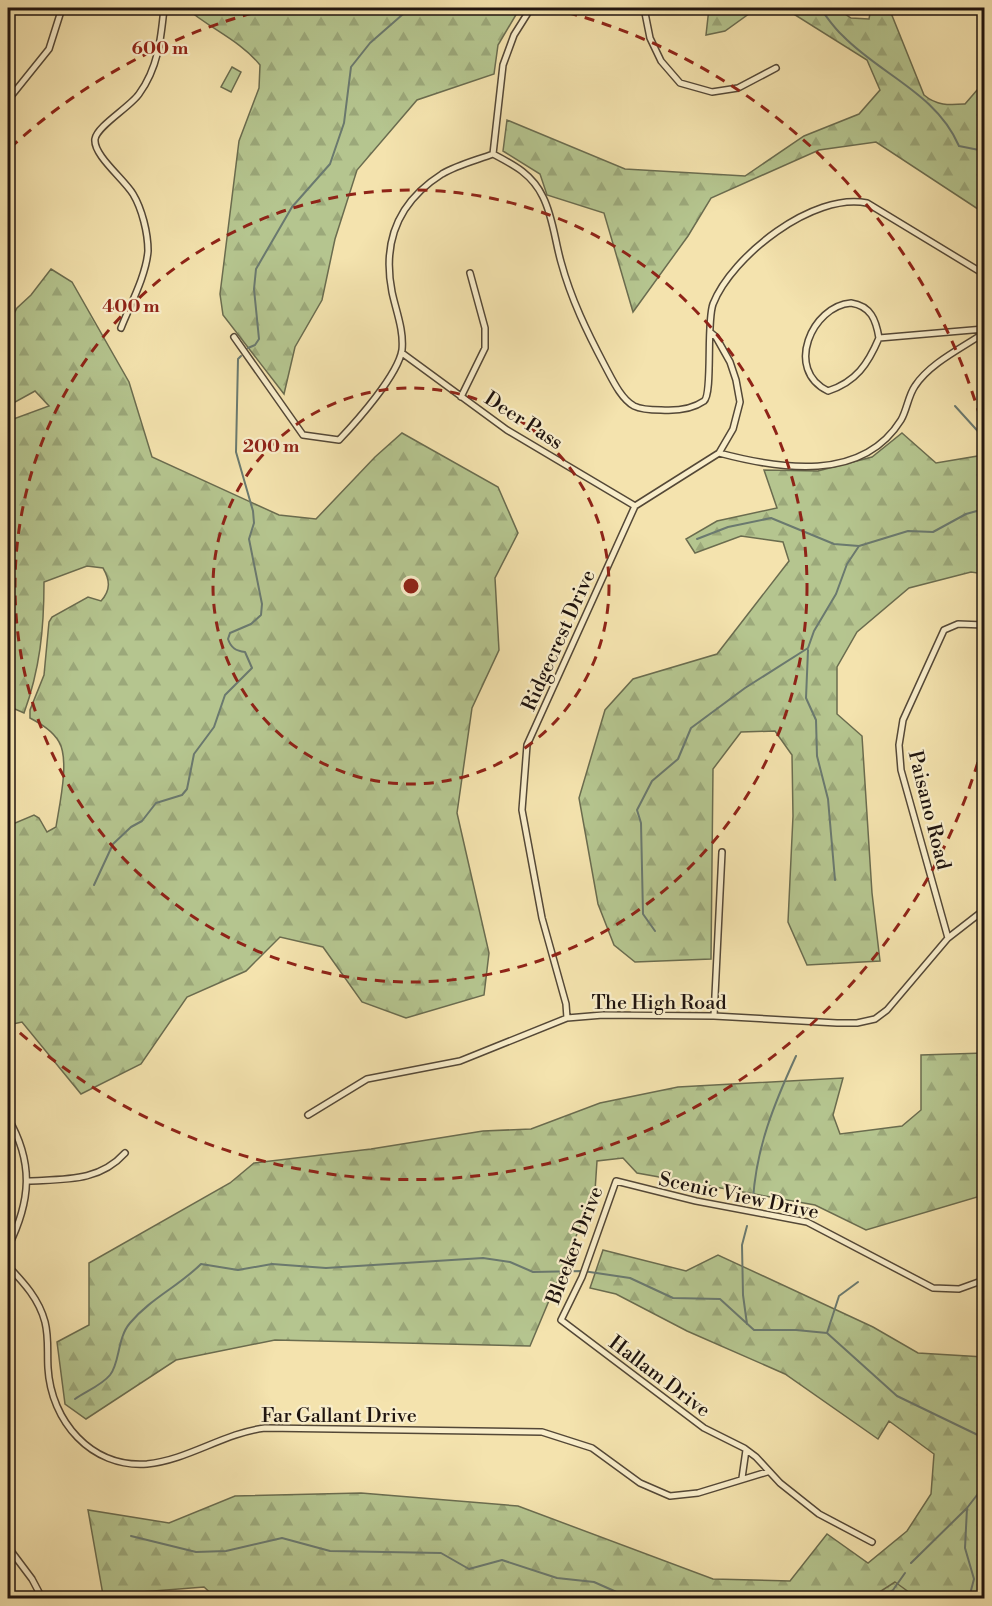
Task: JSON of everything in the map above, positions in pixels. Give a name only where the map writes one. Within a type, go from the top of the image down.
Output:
[{"type":"street","points":[[8,100],[49,49],[62,8]]},
{"type":"street","points":[[121,328],[147,258],[147,240],[138,202],[132,191],[97,152],[95,140],[99,129],[129,107],[149,79],[160,47],[164,8]]},
{"type":"street","points":[[493,154],[503,65],[514,35],[531,8]]},
{"type":"street","points":[[644,8],[650,38],[661,61],[680,83],[712,92],[738,88],[776,68]]},
{"type":"street","points":[[493,154],[528,173],[543,197],[580,321],[613,381],[629,402],[639,408],[670,411],[688,409],[707,399],[710,392],[708,367],[712,307],[723,284],[782,227],[831,204],[852,200],[867,203],[984,274]]},
{"type":"street","points":[[234,337],[303,435],[339,440],[377,397],[402,353],[402,337],[387,255],[394,227],[408,203],[443,174],[493,154]]},
{"type":"street","points":[[461,397],[485,348],[485,328],[470,273]]},
{"type":"street","points":[[841,303],[860,304],[869,310],[876,323],[879,338],[860,373],[844,386],[828,391],[815,384],[805,360],[807,344],[825,315],[841,303]]},
{"type":"street","points":[[879,338],[965,330],[984,331]]},
{"type":"street","points":[[719,453],[753,462],[809,467],[838,463],[862,455],[878,446],[901,420],[915,386],[926,374],[984,331]]},
{"type":"street","points":[[635,506],[719,453],[733,429],[740,402],[730,362],[716,337],[710,332]]},
{"type":"street","name":"Deer Pass","points":[[402,353],[507,430],[635,506]]},
{"type":"street","name":"Ridgecrest Drive","points":[[567,1017],[566,1004],[531,866],[522,810],[527,746],[635,506]]},
{"type":"street","name":"Paisano Road","points":[[948,938],[902,770],[899,745],[903,720],[944,630],[958,624],[984,625]]},
{"type":"street","points":[[714,1017],[722,852]]},
{"type":"street","name":"The High Road","points":[[308,1115],[367,1079],[460,1061],[506,1045],[567,1017],[603,1015],[714,1017],[837,1023],[857,1023],[875,1018],[900,998],[948,938],[984,910]]},
{"type":"street","points":[[8,1118],[24,1156],[28,1181],[18,1227],[8,1246]]},
{"type":"street","points":[[28,1181],[78,1178],[95,1174],[112,1167],[125,1153]]},
{"type":"street","name":"Bleeker Drive","points":[[561,1320],[616,1181]]},
{"type":"street","name":"Scenic View Drive","points":[[616,1181],[696,1201],[807,1222],[835,1234],[886,1265],[933,1288],[958,1289],[984,1280]]},
{"type":"street","name":"Far Gallant Drive","points":[[8,1266],[31,1291],[45,1322],[48,1367],[56,1409],[65,1425],[82,1443],[113,1460],[147,1464],[166,1460],[240,1432],[265,1428],[542,1432],[592,1448],[640,1483],[670,1496],[684,1496],[742,1478]]},
{"type":"street","name":"Hallam Drive","points":[[561,1320],[704,1428],[746,1450],[768,1472],[819,1514],[872,1542]]},
{"type":"street","points":[[746,1450],[742,1478],[768,1472]]},
{"type":"street","points":[[8,1547],[32,1579],[42,1599]]},
{"type":"green space","points":[[186,8],[520,8],[498,45],[494,74],[417,100],[357,170],[335,239],[322,300],[295,347],[284,394],[223,315],[220,294],[239,141],[259,88],[260,65],[244,49]]},
{"type":"green space","points":[[709,8],[757,8],[725,31],[706,35]]},
{"type":"green space","points":[[784,8],[836,8],[851,18],[869,19],[871,8],[889,8],[924,95],[929,99],[938,103],[965,104],[984,82],[984,213],[876,142],[819,150],[711,198],[688,236],[633,312],[604,213],[547,195],[540,174],[503,151],[507,120],[625,169],[745,176],[804,136],[859,114],[880,90],[867,60]]},
{"type":"green space","points":[[232,67],[241,72],[231,92],[221,87]]},
{"type":"green space","points":[[51,269],[72,282],[129,382],[152,457],[279,515],[316,519],[375,457],[402,433],[498,487],[518,533],[495,578],[499,650],[472,708],[457,813],[489,953],[484,995],[406,1018],[362,1002],[323,947],[280,937],[246,971],[187,997],[141,1064],[81,1094],[22,1022],[8,1025],[8,826],[34,815],[39,818],[47,832],[56,827],[63,784],[64,760],[59,742],[50,731],[30,718],[30,710],[44,675],[49,622],[52,617],[88,597],[101,601],[107,593],[108,585],[103,568],[87,566],[44,582],[40,649],[34,681],[24,713],[8,706],[8,421],[49,406],[35,391],[8,406],[8,325],[17,308],[31,295]]},
{"type":"green space","points":[[902,433],[936,463],[984,455],[984,574],[971,572],[909,588],[857,632],[837,667],[837,714],[862,736],[872,893],[880,961],[807,965],[788,922],[793,816],[792,755],[775,731],[741,732],[713,769],[711,959],[635,962],[614,945],[598,904],[579,798],[605,710],[633,679],[717,654],[789,561],[783,542],[741,536],[695,553],[686,539],[717,521],[777,508],[764,470],[818,471],[872,457]]},
{"type":"green space","points":[[984,1053],[984,1195],[866,1230],[815,1205],[637,1173],[623,1158],[597,1161],[595,1191],[530,1346],[275,1340],[176,1360],[86,1419],[65,1404],[57,1342],[89,1325],[89,1263],[230,1183],[254,1163],[371,1149],[483,1131],[531,1129],[600,1103],[678,1087],[843,1078],[833,1115],[840,1134],[902,1126],[921,1110],[921,1055]]},
{"type":"green space","points":[[603,1250],[686,1271],[718,1255],[873,1327],[918,1353],[984,1357],[984,1598],[216,1598],[204,1587],[103,1595],[88,1510],[169,1523],[235,1496],[361,1493],[518,1506],[713,1579],[790,1581],[827,1534],[868,1563],[907,1531],[931,1494],[934,1454],[889,1421],[878,1439],[785,1374],[687,1331],[616,1294],[590,1288]]},
{"type":"green space","points":[[895,1582],[917,1598],[870,1598]]},
{"type":"waterway","points":[[248,348],[255,345],[259,339],[254,289],[256,269],[292,207],[330,164],[344,123],[351,67],[370,43],[410,8]]},
{"type":"waterway","points":[[820,8],[837,30],[858,50],[907,86],[937,112],[959,146],[984,151]]},
{"type":"waterway","points":[[94,885],[113,844],[131,827],[142,821],[156,803],[182,795],[187,789],[194,754],[214,727],[225,695],[252,668],[245,652],[234,648],[228,639],[230,633],[251,624],[261,615],[262,604],[249,539],[254,523],[253,511],[236,452],[238,359],[241,356]]},
{"type":"waterway","points":[[955,406],[984,438]]},
{"type":"waterway","points":[[697,539],[728,527],[771,518],[834,544],[859,546],[908,531],[933,532],[966,514],[984,509]]},
{"type":"waterway","points":[[655,931],[643,914],[641,823],[637,810],[652,781],[678,759],[691,728],[745,688],[808,648],[814,631],[836,594],[847,564],[859,546]]},
{"type":"waterway","points":[[808,650],[806,698],[816,720],[817,756],[828,799],[835,880]]},
{"type":"waterway","points":[[753,1200],[758,1162],[767,1126],[796,1056]]},
{"type":"waterway","points":[[747,1226],[742,1245],[743,1295],[747,1324]]},
{"type":"waterway","points":[[75,1399],[110,1375],[116,1364],[126,1329],[138,1314],[201,1264],[238,1270],[272,1264],[326,1268],[483,1258],[510,1262],[533,1272],[583,1271],[630,1278],[673,1298],[720,1299],[754,1330],[827,1333],[897,1396],[984,1438]]},
{"type":"waterway","points":[[827,1333],[839,1296],[858,1282]]},
{"type":"waterway","points":[[911,1563],[967,1508],[984,1486]]},
{"type":"waterway","points":[[967,1508],[965,1548],[974,1579],[969,1598]]},
{"type":"waterway","points":[[131,1536],[196,1552],[226,1551],[282,1538],[330,1551],[441,1553],[469,1569],[502,1560],[557,1578],[594,1582],[630,1598]]},
{"type":"waterway","points":[[879,1598],[893,1590],[905,1573]]}]
